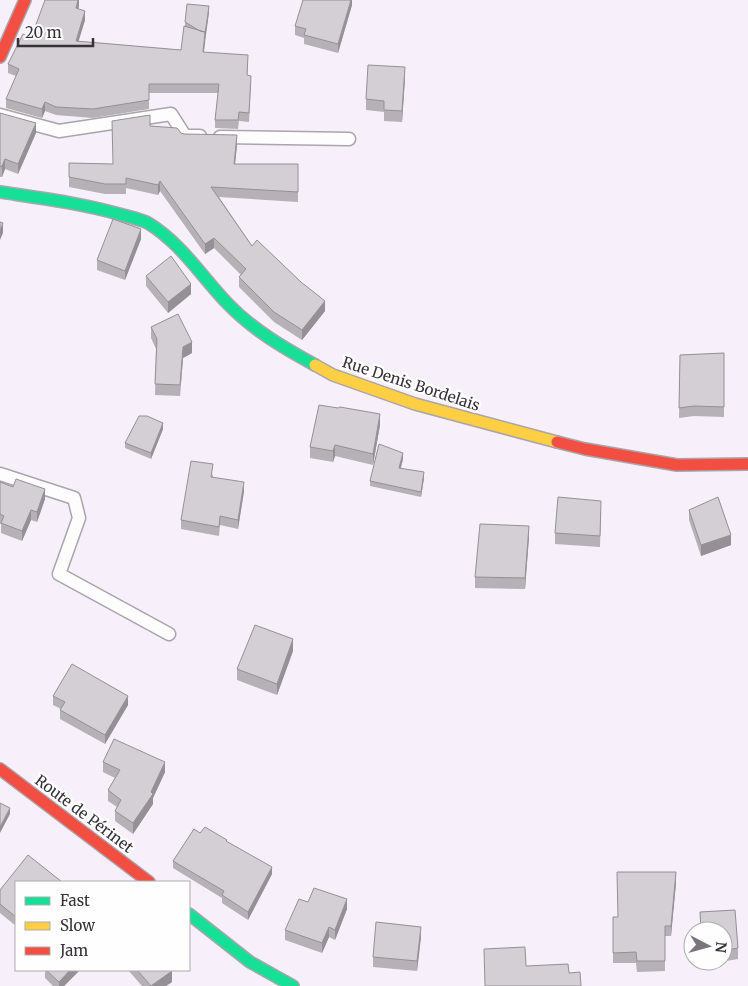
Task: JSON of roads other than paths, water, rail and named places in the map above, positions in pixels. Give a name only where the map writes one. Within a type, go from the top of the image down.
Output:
[{"type":"street","points":[[0,57],[26,0]]},
{"type":"street","name":"Rue Denis Bordelais","points":[[0,192],[57,200],[108,211],[146,222],[168,236],[229,305],[254,327],[285,348],[333,375],[416,404],[585,449],[677,465],[748,464]]},
{"type":"street","name":"Route de Périnet","points":[[0,769],[148,881]]},
{"type":"street","points":[[190,915],[250,962],[293,986]]},
{"type":"lane","points":[[0,115],[59,131],[171,114],[185,136],[349,139]]},
{"type":"lane","points":[[0,474],[74,498],[79,518],[59,574],[169,634]]}]
